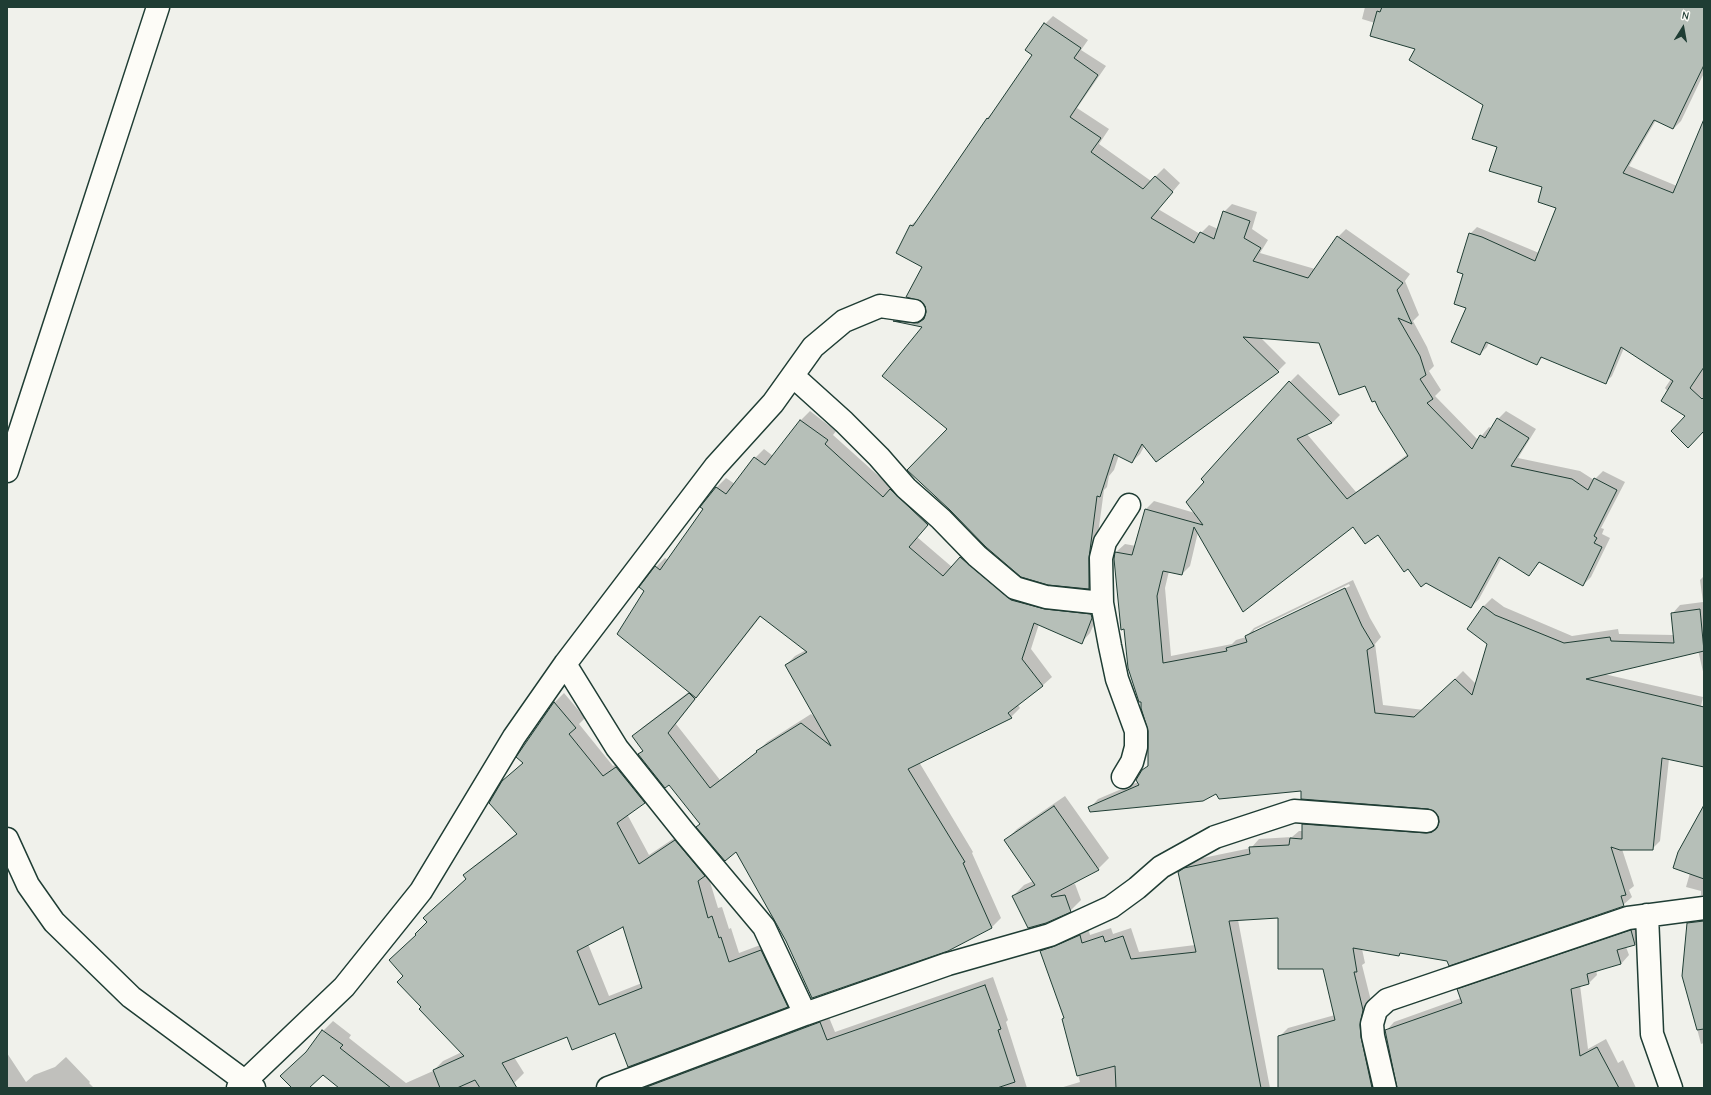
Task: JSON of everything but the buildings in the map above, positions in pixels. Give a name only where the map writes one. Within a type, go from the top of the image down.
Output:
[{"type":"street","points":[[7,471],[158,7]]},
{"type":"street","points":[[7,839],[28,885],[54,922],[131,997],[245,1085],[344,987],[421,891],[514,737],[565,664],[715,467],[773,403],[813,347],[844,321],[880,306],[914,312]]},
{"type":"street","points":[[793,376],[844,422],[879,457],[906,488],[941,519],[978,556],[1015,588],[1046,597],[1102,603]]},
{"type":"street","points":[[1123,777],[1132,762],[1136,747],[1136,731],[1117,678],[1102,603],[1101,558],[1105,542],[1129,505]]},
{"type":"street","points":[[565,664],[617,748],[764,927],[805,1014]]},
{"type":"street","points":[[608,1088],[805,1014],[948,964],[1050,936],[1111,907],[1137,888],[1161,867],[1215,837],[1294,811],[1427,821]]},
{"type":"street","points":[[1385,1088],[1373,1036],[1372,1024],[1376,1010],[1387,1000],[1628,918],[1704,908]]},
{"type":"street","points":[[1647,915],[1652,1034],[1671,1088]]}]
